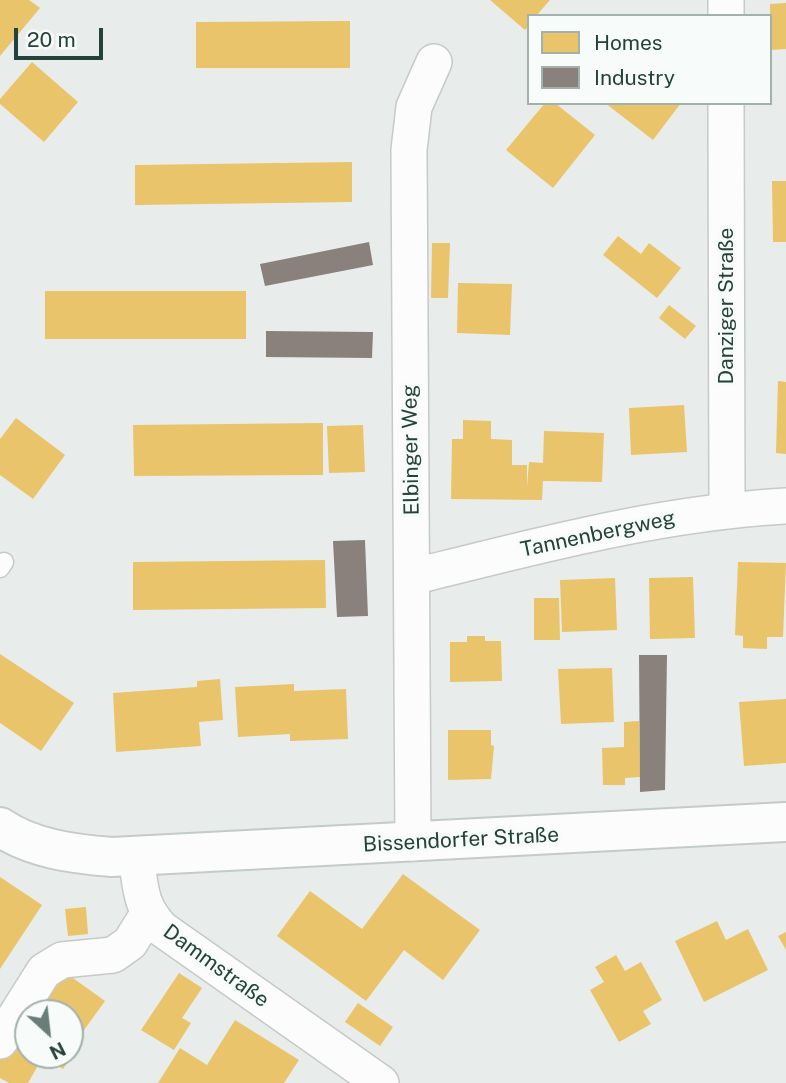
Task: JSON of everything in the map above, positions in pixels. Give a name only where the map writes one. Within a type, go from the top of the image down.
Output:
[{"type":"main road","name":"Bissendorfer Straße","points":[[136,856],[786,822]]},
{"type":"main road","points":[[0,827],[48,848],[82,855],[136,856]]},
{"type":"street","name":"Elbinger Weg","points":[[414,843],[408,150],[414,107],[434,62]]},
{"type":"street","name":"Danziger Straße","points":[[726,105],[727,509]]},
{"type":"street","name":"Tannenbergweg","points":[[412,576],[590,533],[727,509],[786,506]]},
{"type":"street","name":"Dammstraße","points":[[136,856],[148,914],[162,929],[381,1083]]},
{"type":"street","points":[[0,1041],[44,971],[62,960],[113,955],[130,943],[148,914]]},
{"type":"building: Homes","points":[[0,0],[29,0],[40,8],[0,56]]},
{"type":"building: Homes","points":[[490,0],[550,0],[538,14],[527,14],[525,30]]},
{"type":"building: Homes","points":[[786,3],[786,49],[772,50],[770,4]]},
{"type":"building: Homes","points":[[350,21],[350,68],[196,68],[196,22]]},
{"type":"building: Homes","points":[[32,62],[78,102],[44,142],[0,104],[0,99]]},
{"type":"building: Homes","points":[[543,105],[558,105],[595,135],[553,188],[506,150]]},
{"type":"building: Homes","points":[[608,105],[679,105],[653,140]]},
{"type":"building: Homes","points":[[352,162],[352,202],[135,205],[135,165]]},
{"type":"building: Homes","points":[[772,181],[786,181],[786,242],[773,242]]},
{"type":"building: Homes","points":[[618,236],[641,254],[649,243],[681,268],[657,298],[603,255]]},
{"type":"building: Homes","points":[[432,243],[450,243],[448,298],[431,298]]},
{"type":"building: Homes","points":[[458,283],[512,284],[510,335],[457,333]]},
{"type":"building: Homes","points":[[45,291],[246,291],[246,339],[45,339]]},
{"type":"building: Homes","points":[[669,305],[696,326],[685,339],[659,318]]},
{"type":"building: Homes","points":[[778,381],[786,382],[786,454],[776,453]]},
{"type":"building: Homes","points":[[684,405],[687,452],[631,455],[629,408]]},
{"type":"building: Homes","points":[[16,418],[65,455],[33,499],[0,475],[0,439]]},
{"type":"building: Homes","points":[[463,420],[491,421],[491,439],[512,440],[512,465],[527,465],[527,487],[529,462],[543,463],[544,431],[604,433],[602,482],[543,481],[542,500],[451,499],[452,439],[463,439]]},
{"type":"building: Homes","points":[[323,423],[323,475],[134,476],[133,425]]},
{"type":"building: Homes","points":[[363,425],[365,472],[329,473],[327,426]]},
{"type":"building: Homes","points":[[325,560],[326,608],[133,610],[133,562]]},
{"type":"building: Homes","points":[[738,562],[786,563],[783,637],[767,637],[767,649],[743,648],[743,636],[735,635]]},
{"type":"building: Homes","points":[[693,577],[695,638],[650,639],[649,578]]},
{"type":"building: Homes","points":[[615,578],[617,630],[562,632],[560,580]]},
{"type":"building: Homes","points":[[534,598],[559,598],[560,640],[534,640]]},
{"type":"building: Homes","points":[[467,636],[485,636],[485,641],[501,641],[502,681],[450,682],[450,642],[467,642]]},
{"type":"building: Homes","points":[[0,654],[74,703],[41,751],[0,723]]},
{"type":"building: Homes","points":[[612,668],[614,722],[561,724],[558,669]]},
{"type":"building: Homes","points":[[220,679],[223,720],[199,722],[201,746],[116,752],[113,693],[197,687],[197,681]]},
{"type":"building: Homes","points":[[294,684],[294,691],[346,689],[348,739],[290,741],[290,734],[238,737],[235,687]]},
{"type":"building: Homes","points":[[786,699],[786,763],[744,766],[739,702]]},
{"type":"building: Homes","points":[[639,721],[640,777],[625,778],[625,785],[603,785],[602,748],[624,747],[624,722]]},
{"type":"building: Homes","points":[[448,730],[491,730],[491,745],[494,746],[491,779],[448,780]]},
{"type":"building: Homes","points":[[403,874],[480,930],[443,980],[404,950],[366,1001],[277,936],[310,891],[362,929]]},
{"type":"building: Homes","points":[[0,877],[42,905],[0,969]]},
{"type":"building: Homes","points":[[86,907],[88,934],[68,936],[65,909]]},
{"type":"building: Homes","points":[[717,921],[726,940],[748,929],[768,970],[704,1002],[675,941]]},
{"type":"building: Homes","points":[[786,932],[786,950],[778,936]]},
{"type":"building: Homes","points":[[616,955],[625,971],[641,962],[662,1000],[643,1011],[651,1024],[619,1042],[590,990],[604,982],[595,967]]},
{"type":"building: Homes","points":[[66,973],[105,1001],[84,1030],[84,999],[47,999]]},
{"type":"building: Homes","points":[[179,973],[202,988],[182,1018],[191,1023],[174,1050],[141,1030]]},
{"type":"building: Homes","points":[[358,1003],[393,1027],[380,1046],[345,1022]]},
{"type":"building: Homes","points":[[235,1020],[299,1060],[284,1083],[158,1083],[180,1048],[207,1065]]},
{"type":"building: Homes","points":[[6,1041],[14,1046],[14,1069],[36,1069],[28,1083],[9,1083],[0,1078],[0,1053]]},
{"type":"building: Industry","points":[[369,242],[373,265],[265,286],[260,264]]},
{"type":"building: Industry","points":[[266,331],[373,332],[372,358],[266,357]]},
{"type":"building: Industry","points":[[365,540],[368,616],[337,617],[333,541]]},
{"type":"building: Industry","points":[[639,655],[667,655],[665,790],[640,792]]}]
